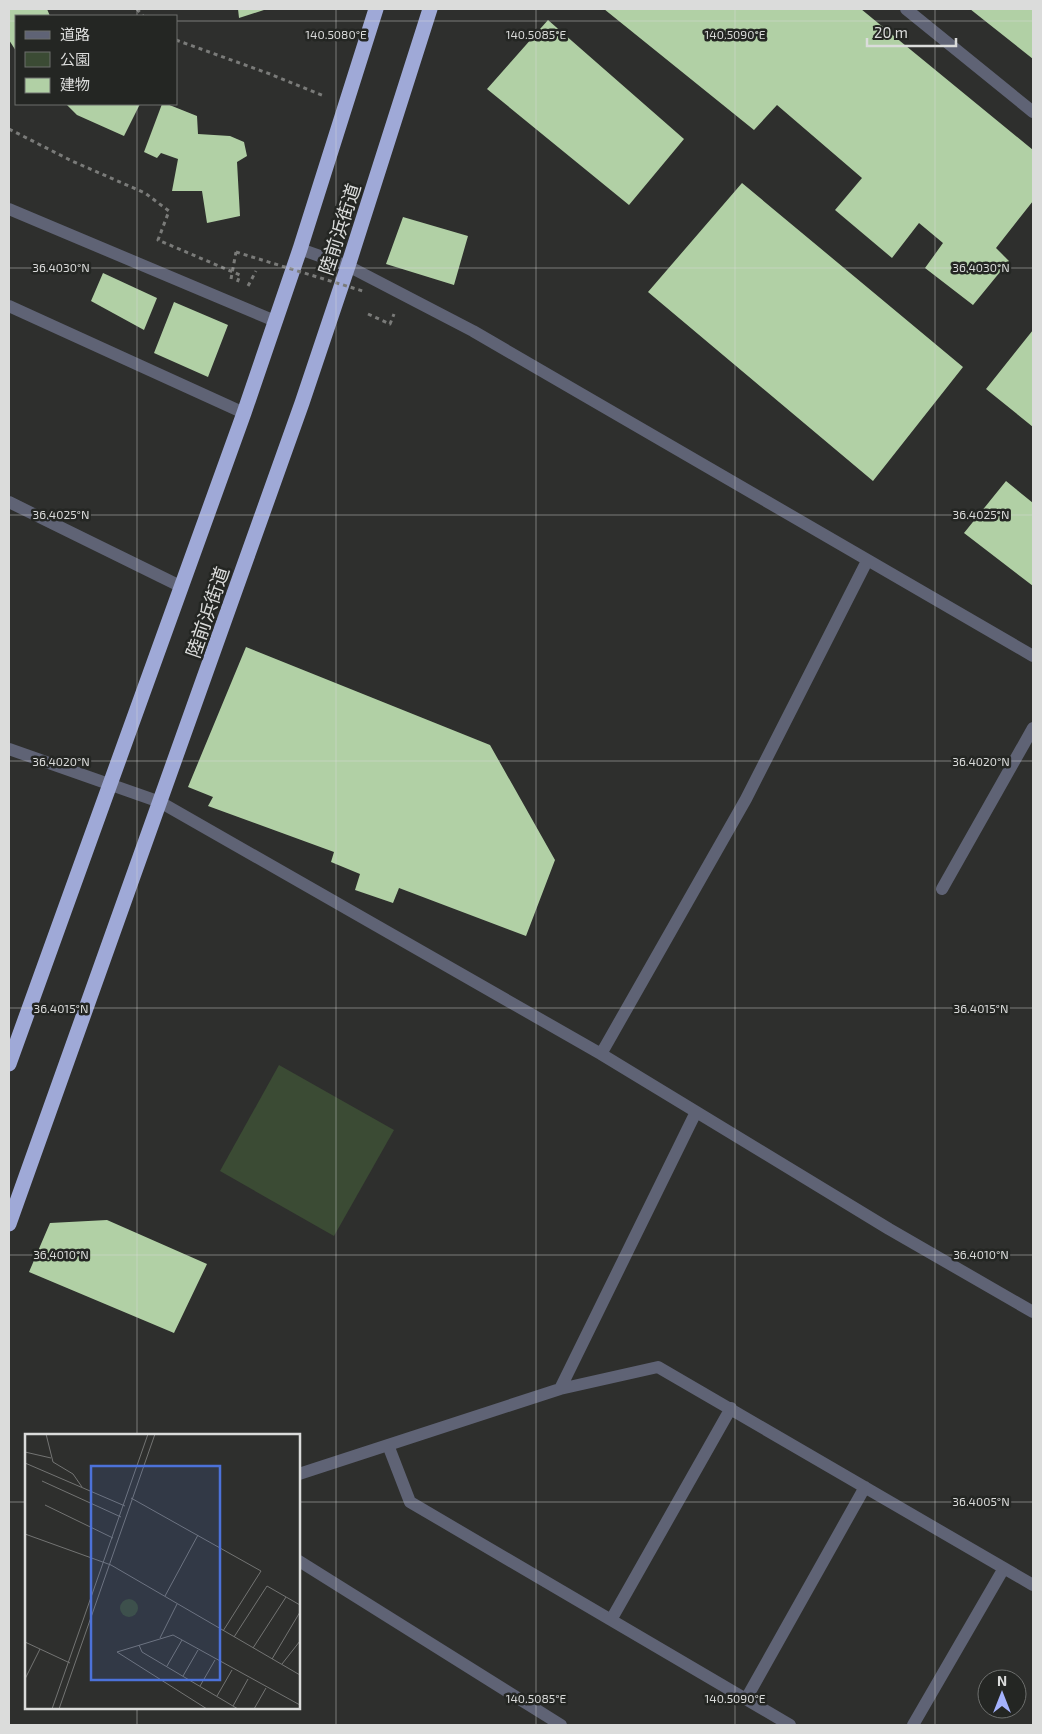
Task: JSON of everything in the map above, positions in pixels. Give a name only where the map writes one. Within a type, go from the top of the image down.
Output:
[{"type":"highway","name":"陸前浜街道","points":[[9,1064],[244,413],[300,249],[376,9]]},
{"type":"highway","name":"陸前浜街道","points":[[9,1224],[299,412],[430,9]]},
{"type":"street","points":[[906,9],[1033,112]]},
{"type":"street","points":[[9,209],[275,321]]},
{"type":"street","points":[[300,249],[348,266],[473,331],[1033,656]]},
{"type":"street","points":[[9,306],[244,413]]},
{"type":"street","points":[[9,502],[182,587]]},
{"type":"street","points":[[601,1054],[746,799],[867,561]]},
{"type":"street","points":[[942,889],[1033,728]]},
{"type":"street","points":[[9,749],[160,802],[601,1054],[889,1229],[1033,1312]]},
{"type":"street","points":[[560,1389],[696,1112]]},
{"type":"street","points":[[300,1474],[560,1389],[658,1366],[1033,1585]]},
{"type":"street","points":[[611,1620],[731,1408]]},
{"type":"street","points":[[388,1445],[410,1502],[790,1725]]},
{"type":"street","points":[[746,1699],[865,1487]]},
{"type":"street","points":[[300,1562],[560,1725]]},
{"type":"street","points":[[913,1725],[1004,1568]]},
{"type":"path","points":[[178,41],[270,74],[346,105]]},
{"type":"path","points":[[9,129],[72,161],[144,193],[169,211],[158,240],[240,275],[230,302]]},
{"type":"path","points":[[237,288],[230,284],[236,252],[366,292]]},
{"type":"path","points":[[245,291],[256,271]]},
{"type":"green space","points":[[279,1065],[394,1130],[334,1236],[220,1171]]},
{"type":"building","points":[[9,9],[47,9],[50,15],[15,15],[15,49],[9,40]]},
{"type":"building","points":[[238,9],[267,9],[239,18]]},
{"type":"building","points":[[604,9],[861,9],[1033,150],[1033,201],[996,248],[1009,261],[973,305],[925,268],[943,243],[919,223],[892,258],[835,210],[862,178],[777,105],[754,130]]},
{"type":"building","points":[[970,9],[1033,9],[1033,59]]},
{"type":"building","points":[[548,20],[684,139],[629,205],[487,89]]},
{"type":"building","points":[[67,105],[140,105],[124,136],[77,115]]},
{"type":"building","points":[[162,105],[170,105],[197,116],[198,134],[230,136],[244,142],[247,156],[237,162],[240,216],[207,223],[202,191],[172,191],[178,159],[161,153],[157,158],[144,152]]},
{"type":"building","points":[[742,183],[963,367],[873,481],[648,292]]},
{"type":"building","points":[[403,217],[468,236],[454,285],[386,264]]},
{"type":"building","points":[[103,273],[157,298],[144,330],[91,301]]},
{"type":"building","points":[[174,302],[228,325],[208,377],[154,353]]},
{"type":"building","points":[[1033,330],[1033,427],[986,389]]},
{"type":"building","points":[[1006,481],[1033,503],[1033,586],[964,533]]},
{"type":"building","points":[[246,647],[490,745],[555,860],[526,936],[399,888],[393,903],[355,890],[360,874],[331,862],[334,852],[208,806],[213,797],[188,787]]},
{"type":"building","points":[[107,1220],[207,1264],[174,1333],[29,1272],[50,1223]]}]
